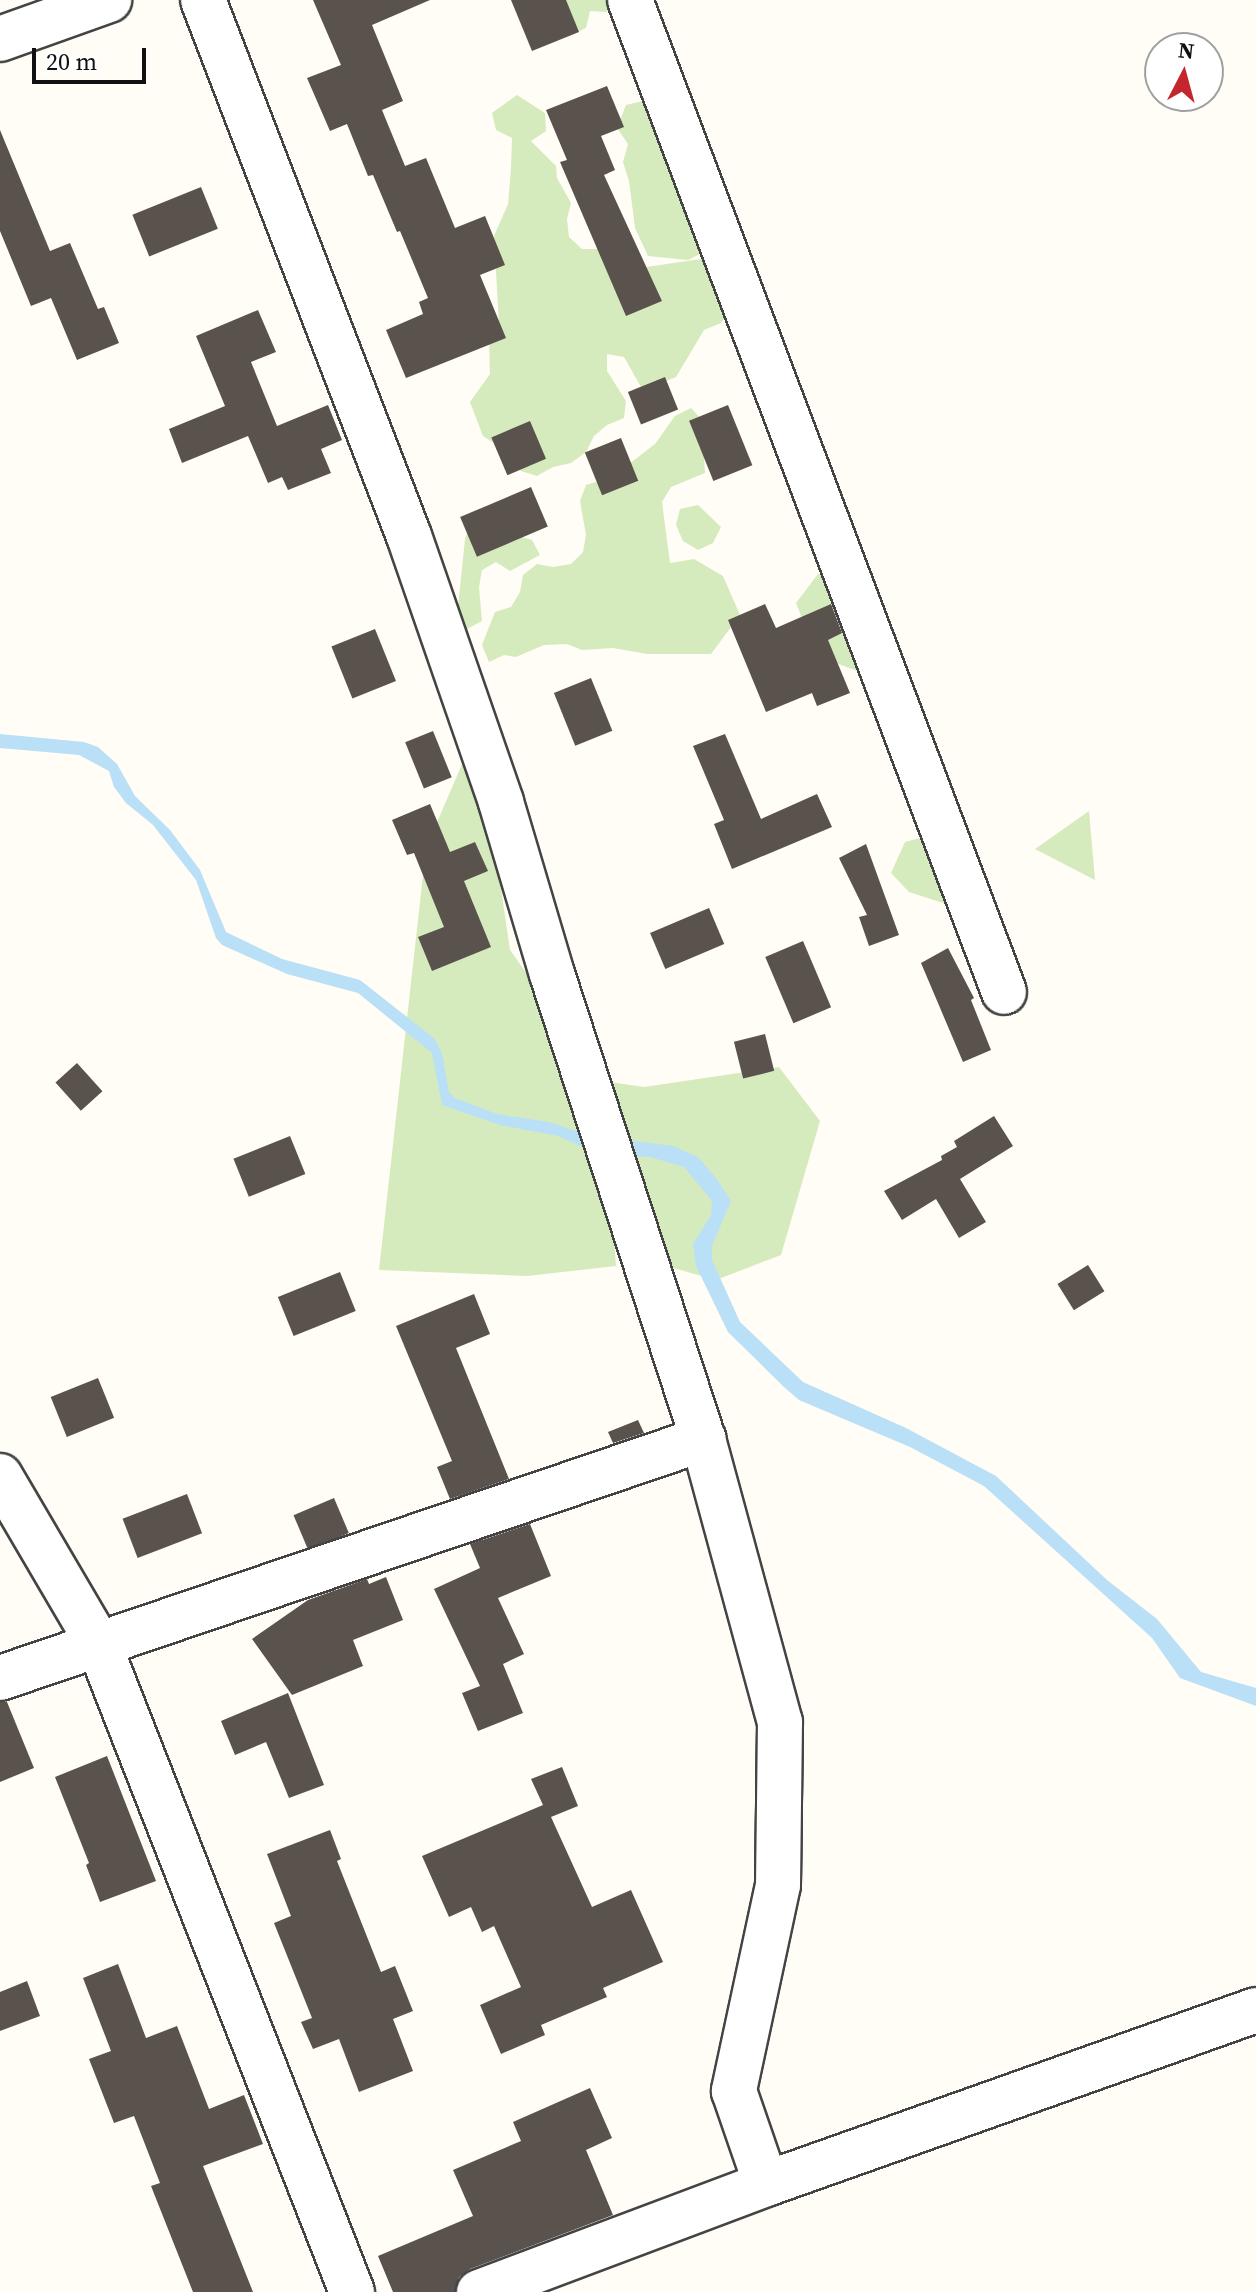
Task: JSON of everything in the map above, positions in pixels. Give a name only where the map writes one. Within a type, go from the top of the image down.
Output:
[{"type":"street","points":[[0,39],[109,0]]},
{"type":"street","points":[[203,0],[409,536],[501,802],[703,1439],[780,1722],[778,1885],[734,2091],[766,2184]]},
{"type":"street","points":[[630,0],[1004,992]]},
{"type":"street","points":[[0,1678],[703,1439]]},
{"type":"street","points":[[0,1476],[99,1645],[352,2292]]},
{"type":"street","points":[[479,2292],[766,2184],[1256,2010]]},
{"type":"green space","points":[[554,0],[621,0],[606,12],[590,11],[586,28],[569,36]]},
{"type":"green space","points":[[517,95],[545,113],[546,131],[531,141],[556,166],[557,178],[571,203],[567,219],[569,237],[582,249],[616,249],[640,268],[707,258],[732,309],[721,323],[704,330],[676,377],[659,384],[641,387],[624,357],[607,354],[607,371],[626,401],[624,418],[607,425],[594,436],[586,452],[571,463],[553,467],[537,476],[521,471],[512,455],[483,436],[470,402],[490,374],[489,338],[499,324],[494,236],[508,204],[511,169],[512,138],[496,130],[492,113]]},
{"type":"green space","points":[[643,101],[660,108],[674,137],[660,145],[689,174],[720,244],[688,260],[648,256],[635,228],[629,181],[623,162],[628,144],[617,128],[626,105]]},
{"type":"green space","points":[[691,408],[702,420],[705,473],[671,487],[662,502],[670,563],[694,559],[723,576],[740,615],[711,654],[647,654],[613,648],[582,650],[567,644],[544,645],[516,657],[504,655],[489,662],[482,645],[495,612],[511,607],[520,592],[523,575],[537,564],[553,567],[571,564],[583,552],[586,535],[580,501],[586,485],[612,477],[655,444],[675,416]]},
{"type":"green space","points":[[698,505],[721,527],[713,543],[698,550],[683,541],[676,525],[680,509]]},
{"type":"green space","points":[[471,521],[532,540],[540,555],[510,571],[496,562],[482,570],[479,587],[482,621],[467,629],[456,626],[465,539]]},
{"type":"green space","points":[[818,574],[853,584],[883,607],[876,641],[860,672],[828,660],[807,631],[796,603]]},
{"type":"green space","points":[[469,748],[490,814],[510,950],[554,1012],[576,1077],[644,1087],[779,1067],[820,1121],[781,1255],[716,1280],[645,1260],[611,1199],[616,1266],[527,1276],[379,1270],[426,848]]},
{"type":"green space","points":[[1089,811],[1095,880],[1035,849]]},
{"type":"green space","points":[[939,833],[973,888],[943,903],[909,892],[891,873],[905,842]]},
{"type":"water","points":[[0,734],[84,742],[98,747],[117,764],[135,796],[170,830],[200,870],[226,932],[282,959],[360,980],[435,1039],[442,1053],[449,1092],[455,1098],[497,1114],[549,1122],[599,1139],[594,1152],[558,1136],[500,1125],[442,1105],[432,1053],[358,993],[287,974],[222,945],[216,938],[196,880],[153,825],[126,803],[114,787],[109,771],[79,755],[0,748]]},
{"type":"water","points":[[619,1139],[673,1146],[698,1157],[716,1178],[731,1201],[712,1246],[712,1260],[740,1322],[803,1382],[906,1428],[996,1476],[1107,1580],[1157,1619],[1201,1672],[1256,1688],[1256,1706],[1180,1678],[1152,1638],[984,1486],[910,1447],[799,1400],[784,1387],[728,1332],[696,1266],[693,1244],[711,1215],[712,1201],[684,1167],[650,1157],[623,1155]]},
{"type":"building","points":[[313,0],[430,0],[372,25],[403,101],[382,110],[405,166],[426,158],[455,228],[485,216],[505,265],[480,275],[506,338],[406,378],[386,330],[423,314],[419,302],[428,298],[373,175],[368,176],[347,124],[330,131],[307,78],[341,65]]},
{"type":"building","points":[[511,0],[566,0],[579,32],[532,51]]},
{"type":"building","points":[[607,86],[624,127],[601,136],[615,170],[604,175],[662,301],[626,316],[560,162],[567,160],[546,110]]},
{"type":"building","points":[[0,130],[50,251],[70,243],[98,309],[104,307],[119,343],[77,360],[51,298],[31,306],[0,231]]},
{"type":"building","points":[[201,187],[218,229],[149,256],[132,215]]},
{"type":"building","points":[[258,310],[276,352],[251,362],[277,426],[328,405],[342,440],[321,449],[331,473],[288,490],[282,477],[268,483],[248,436],[182,463],[169,429],[225,406],[196,336]]},
{"type":"building","points":[[665,377],[678,409],[641,424],[628,392]]},
{"type":"building","points":[[728,405],[752,465],[713,481],[689,421]]},
{"type":"building","points":[[530,421],[546,459],[507,475],[491,437]]},
{"type":"building","points":[[621,438],[638,481],[602,495],[585,453]]},
{"type":"building","points":[[531,487],[548,527],[477,557],[460,517]]},
{"type":"building","points":[[765,604],[776,628],[831,604],[842,633],[828,640],[850,693],[817,706],[812,693],[766,712],[728,620]]},
{"type":"building","points":[[375,629],[396,681],[352,699],[331,647]]},
{"type":"building","points":[[591,678],[612,731],[575,746],[554,693]]},
{"type":"building","points":[[433,731],[452,777],[424,789],[405,742]]},
{"type":"building","points":[[725,734],[761,819],[817,794],[832,827],[732,869],[714,824],[724,820],[693,746]]},
{"type":"building","points":[[430,804],[450,852],[475,842],[488,871],[464,881],[491,947],[432,971],[418,937],[444,927],[414,853],[407,855],[392,820]]},
{"type":"building","points":[[866,844],[899,935],[869,946],[859,917],[867,915],[839,858]]},
{"type":"building","points":[[709,908],[724,944],[665,969],[650,933]]},
{"type":"building","points":[[803,941],[831,1007],[793,1023],[765,957]]},
{"type":"building","points":[[948,948],[974,998],[971,1000],[991,1050],[963,1062],[921,963]]},
{"type":"building","points":[[765,1034],[774,1071],[743,1079],[734,1042]]},
{"type":"building","points":[[77,1063],[102,1091],[81,1111],[55,1082]]},
{"type":"building","points":[[994,1116],[1013,1146],[960,1179],[986,1222],[959,1238],[936,1199],[902,1220],[884,1191],[942,1160],[941,1156],[957,1147],[954,1141]]},
{"type":"building","points":[[290,1136],[305,1174],[249,1197],[233,1159]]},
{"type":"building","points":[[1088,1265],[1104,1291],[1074,1310],[1057,1284]]},
{"type":"building","points":[[340,1272],[356,1311],[294,1336],[278,1297]]},
{"type":"building","points":[[474,1294],[490,1334],[456,1348],[509,1479],[450,1499],[437,1467],[452,1461],[396,1326]]},
{"type":"building","points":[[98,1378],[114,1418],[67,1437],[51,1397]]},
{"type":"building","points":[[638,1420],[644,1433],[613,1443],[608,1432]]},
{"type":"building","points":[[187,1494],[202,1533],[138,1558],[123,1519]]},
{"type":"building","points":[[334,1498],[349,1533],[308,1550],[293,1515]]},
{"type":"building","points":[[530,1524],[551,1576],[498,1598],[524,1654],[503,1664],[523,1713],[478,1731],[462,1693],[480,1686],[434,1589],[480,1568],[470,1544]]},
{"type":"building","points":[[386,1577],[403,1620],[353,1640],[363,1666],[292,1695],[252,1639],[308,1600],[367,1579],[369,1584]]},
{"type":"building","points":[[288,1693],[324,1785],[289,1798],[266,1742],[235,1755],[221,1721]]},
{"type":"building","points":[[0,1702],[7,1702],[34,1768],[0,1782]]},
{"type":"building","points":[[107,1756],[156,1881],[100,1902],[86,1865],[89,1863],[55,1777]]},
{"type":"building","points":[[562,1767],[578,1806],[551,1817],[592,1907],[631,1890],[663,1962],[603,1988],[607,1997],[541,2025],[545,2035],[501,2054],[480,2005],[521,1987],[494,1926],[482,1932],[471,1907],[449,1917],[422,1856],[543,1805],[531,1779]]},
{"type":"building","points":[[330,1830],[341,1859],[337,1861],[381,1972],[395,1966],[413,2011],[393,2019],[413,2071],[359,2092],[339,2039],[313,2049],[301,2022],[312,2018],[274,1923],[291,1916],[267,1854]]},
{"type":"building","points":[[118,1964],[146,2038],[177,2026],[209,2109],[244,2095],[263,2144],[203,2166],[253,2292],[193,2292],[151,2186],[160,2183],[134,2116],[114,2123],[89,2059],[111,2051],[83,1978]]},
{"type":"building","points":[[27,1981],[40,2016],[0,2031],[0,1992]]},
{"type":"building","points":[[590,2088],[612,2138],[586,2150],[613,2215],[470,2269],[459,2277],[455,2292],[393,2292],[378,2256],[473,2216],[453,2170],[521,2141],[513,2122]]}]
